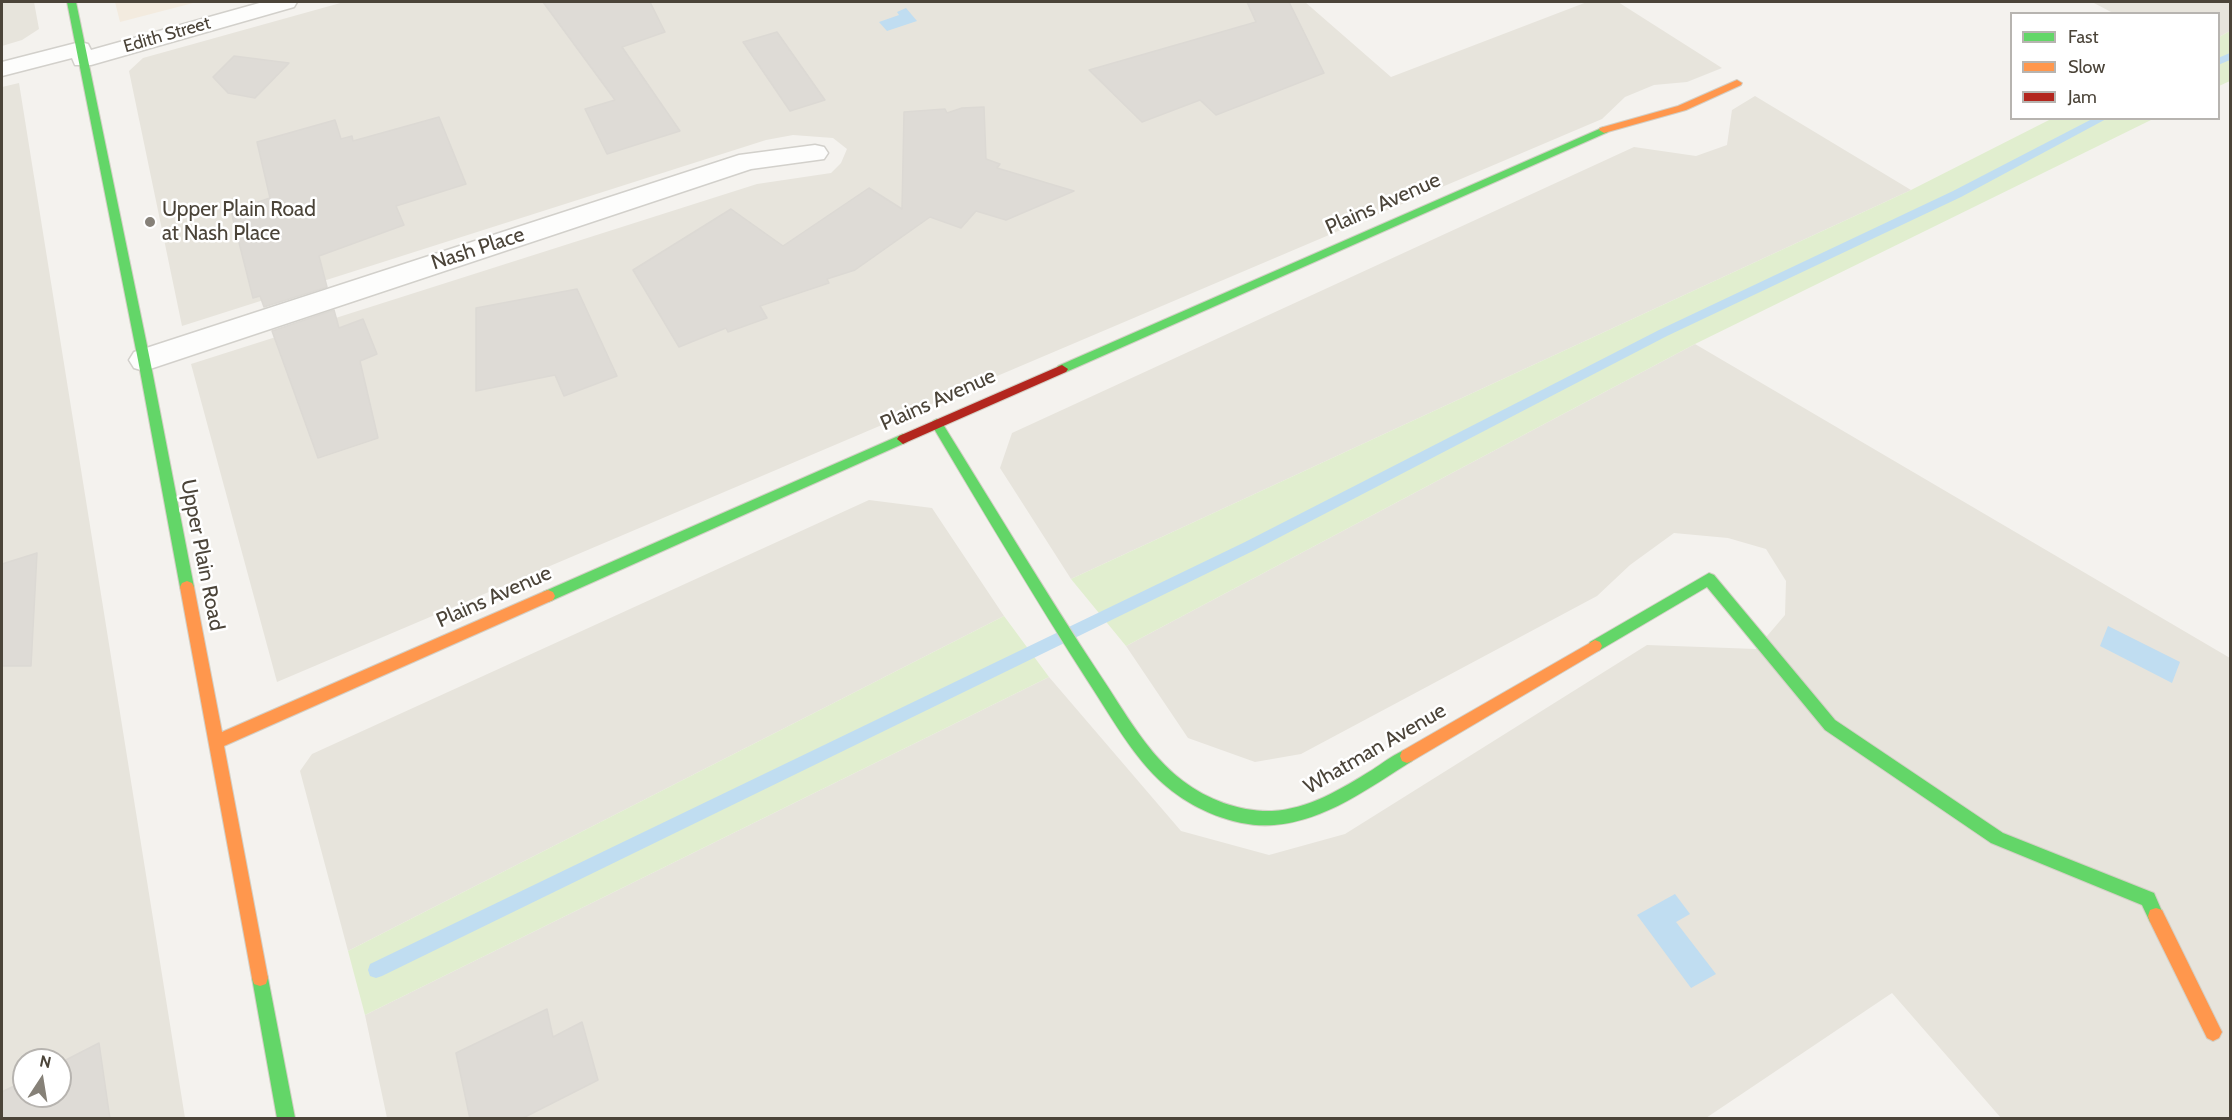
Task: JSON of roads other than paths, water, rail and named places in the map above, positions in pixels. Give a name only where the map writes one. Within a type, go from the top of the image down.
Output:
[{"type":"street","name":"Upper Plain Road","points":[[71,2],[144,360],[286,1119]]},
{"type":"street","name":"Edith Street","points":[[2,69],[81,54],[286,2]]},
{"type":"street","name":"Plains Avenue","points":[[216,742],[1609,128],[1682,108],[1737,83]]},
{"type":"street","name":"Nash Place","points":[[144,360],[748,161],[815,153]]},
{"type":"street","name":"Whatman Avenue","points":[[937,424],[1050,611],[1150,760],[1170,780],[1202,801],[1235,814],[1271,818],[1311,812],[1709,579],[1830,725],[1996,838],[2148,899],[2213,1032]]},
{"type":"water","points":[[906,8],[917,21],[887,31],[879,22],[899,15],[897,12]]},
{"type":"water","points":[[2108,626],[2180,662],[2172,683],[2100,646]]},
{"type":"water","points":[[1675,894],[1690,914],[1676,922],[1716,974],[1691,988],[1637,915]]},
{"type":"waterway","points":[[2220,61],[2230,56]]},
{"type":"waterway","points":[[376,970],[1250,546],[1663,333],[1957,194],[2099,120]]},
{"type":"place","name":"Upper Plain Road at Nash Place","points":[[150,222]]}]
